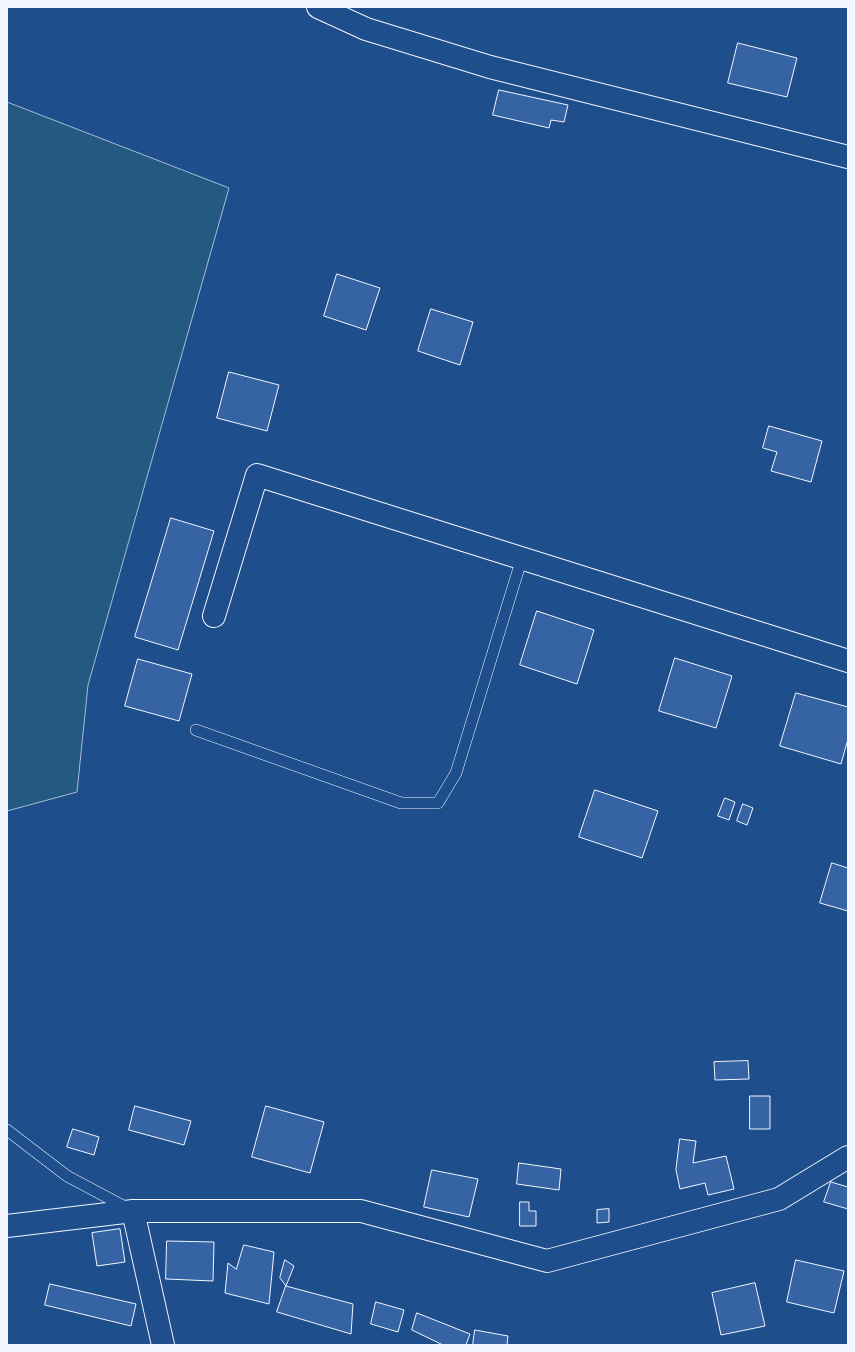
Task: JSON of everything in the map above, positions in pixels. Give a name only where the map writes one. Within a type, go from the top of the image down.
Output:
[{"type":"street","points":[[318,7],[366,29],[490,67],[848,157]]},
{"type":"street","points":[[214,616],[257,475],[848,661]]},
{"type":"street","points":[[7,1226],[133,1211],[361,1211],[547,1261],[779,1198],[848,1157]]},
{"type":"street","points":[[133,1211],[163,1345]]},
{"type":"lane","points":[[196,730],[401,803],[438,803],[456,773],[522,558]]},
{"type":"lane","points":[[7,1130],[67,1176],[133,1211]]},
{"type":"shaded area","points":[[7,102],[229,188],[88,685],[77,792],[7,811]]},
{"type":"building","points":[[738,43],[797,58],[787,97],[728,83]]},
{"type":"building","points":[[499,90],[568,105],[564,122],[551,120],[549,128],[493,115]]},
{"type":"building","points":[[337,274],[380,288],[366,330],[324,316]]},
{"type":"building","points":[[431,309],[473,322],[460,365],[418,351]]},
{"type":"building","points":[[229,372],[279,385],[267,431],[217,418]]},
{"type":"building","points":[[769,426],[822,441],[811,482],[771,471],[777,452],[763,448]]},
{"type":"building","points":[[171,518],[214,531],[178,650],[135,637]]},
{"type":"building","points":[[537,611],[594,630],[577,684],[520,665]]},
{"type":"building","points":[[675,658],[732,676],[716,728],[659,711]]},
{"type":"building","points":[[138,659],[192,674],[179,721],[125,706]]},
{"type":"building","points":[[796,693],[848,707],[848,739],[841,764],[780,746]]},
{"type":"building","points":[[595,790],[658,811],[642,858],[579,837]]},
{"type":"building","points":[[725,798],[735,802],[729,820],[718,816]]},
{"type":"building","points":[[743,804],[753,808],[747,825],[737,821]]},
{"type":"building","points":[[832,863],[848,868],[848,911],[820,903]]},
{"type":"building","points":[[748,1061],[749,1079],[715,1080],[714,1062]]},
{"type":"building","points":[[750,1096],[770,1096],[770,1129],[750,1129]]},
{"type":"building","points":[[135,1106],[191,1121],[184,1145],[129,1130]]},
{"type":"building","points":[[266,1106],[324,1122],[310,1173],[252,1157]]},
{"type":"building","points":[[73,1129],[99,1137],[94,1155],[67,1147]]},
{"type":"building","points":[[680,1139],[696,1141],[693,1163],[726,1156],[734,1189],[708,1195],[705,1183],[680,1189],[676,1170]]},
{"type":"building","points":[[519,1163],[561,1169],[559,1190],[517,1184]]},
{"type":"building","points":[[432,1170],[478,1179],[469,1217],[424,1207]]},
{"type":"building","points":[[831,1182],[848,1187],[848,1209],[824,1202]]},
{"type":"building","points":[[520,1202],[529,1202],[529,1211],[536,1211],[536,1226],[520,1226]]},
{"type":"building","points":[[609,1209],[609,1222],[597,1223],[597,1210]]},
{"type":"building","points":[[120,1229],[125,1262],[97,1266],[92,1233]]},
{"type":"building","points":[[167,1241],[214,1242],[213,1281],[166,1279]]},
{"type":"building","points":[[244,1245],[274,1252],[269,1304],[225,1293],[228,1263],[236,1269]]},
{"type":"building","points":[[285,1260],[294,1266],[286,1286],[280,1278]]},
{"type":"building","points":[[796,1260],[844,1271],[834,1313],[787,1302]]},
{"type":"building","points":[[755,1283],[765,1326],[721,1335],[712,1293]]},
{"type":"building","points":[[50,1284],[136,1304],[131,1326],[45,1305]]},
{"type":"building","points":[[286,1286],[353,1304],[351,1334],[277,1312]]},
{"type":"building","points":[[376,1302],[404,1310],[398,1332],[371,1324]]},
{"type":"building","points":[[417,1313],[470,1334],[466,1345],[443,1345],[412,1330]]},
{"type":"building","points":[[475,1330],[508,1336],[507,1345],[473,1345]]}]
